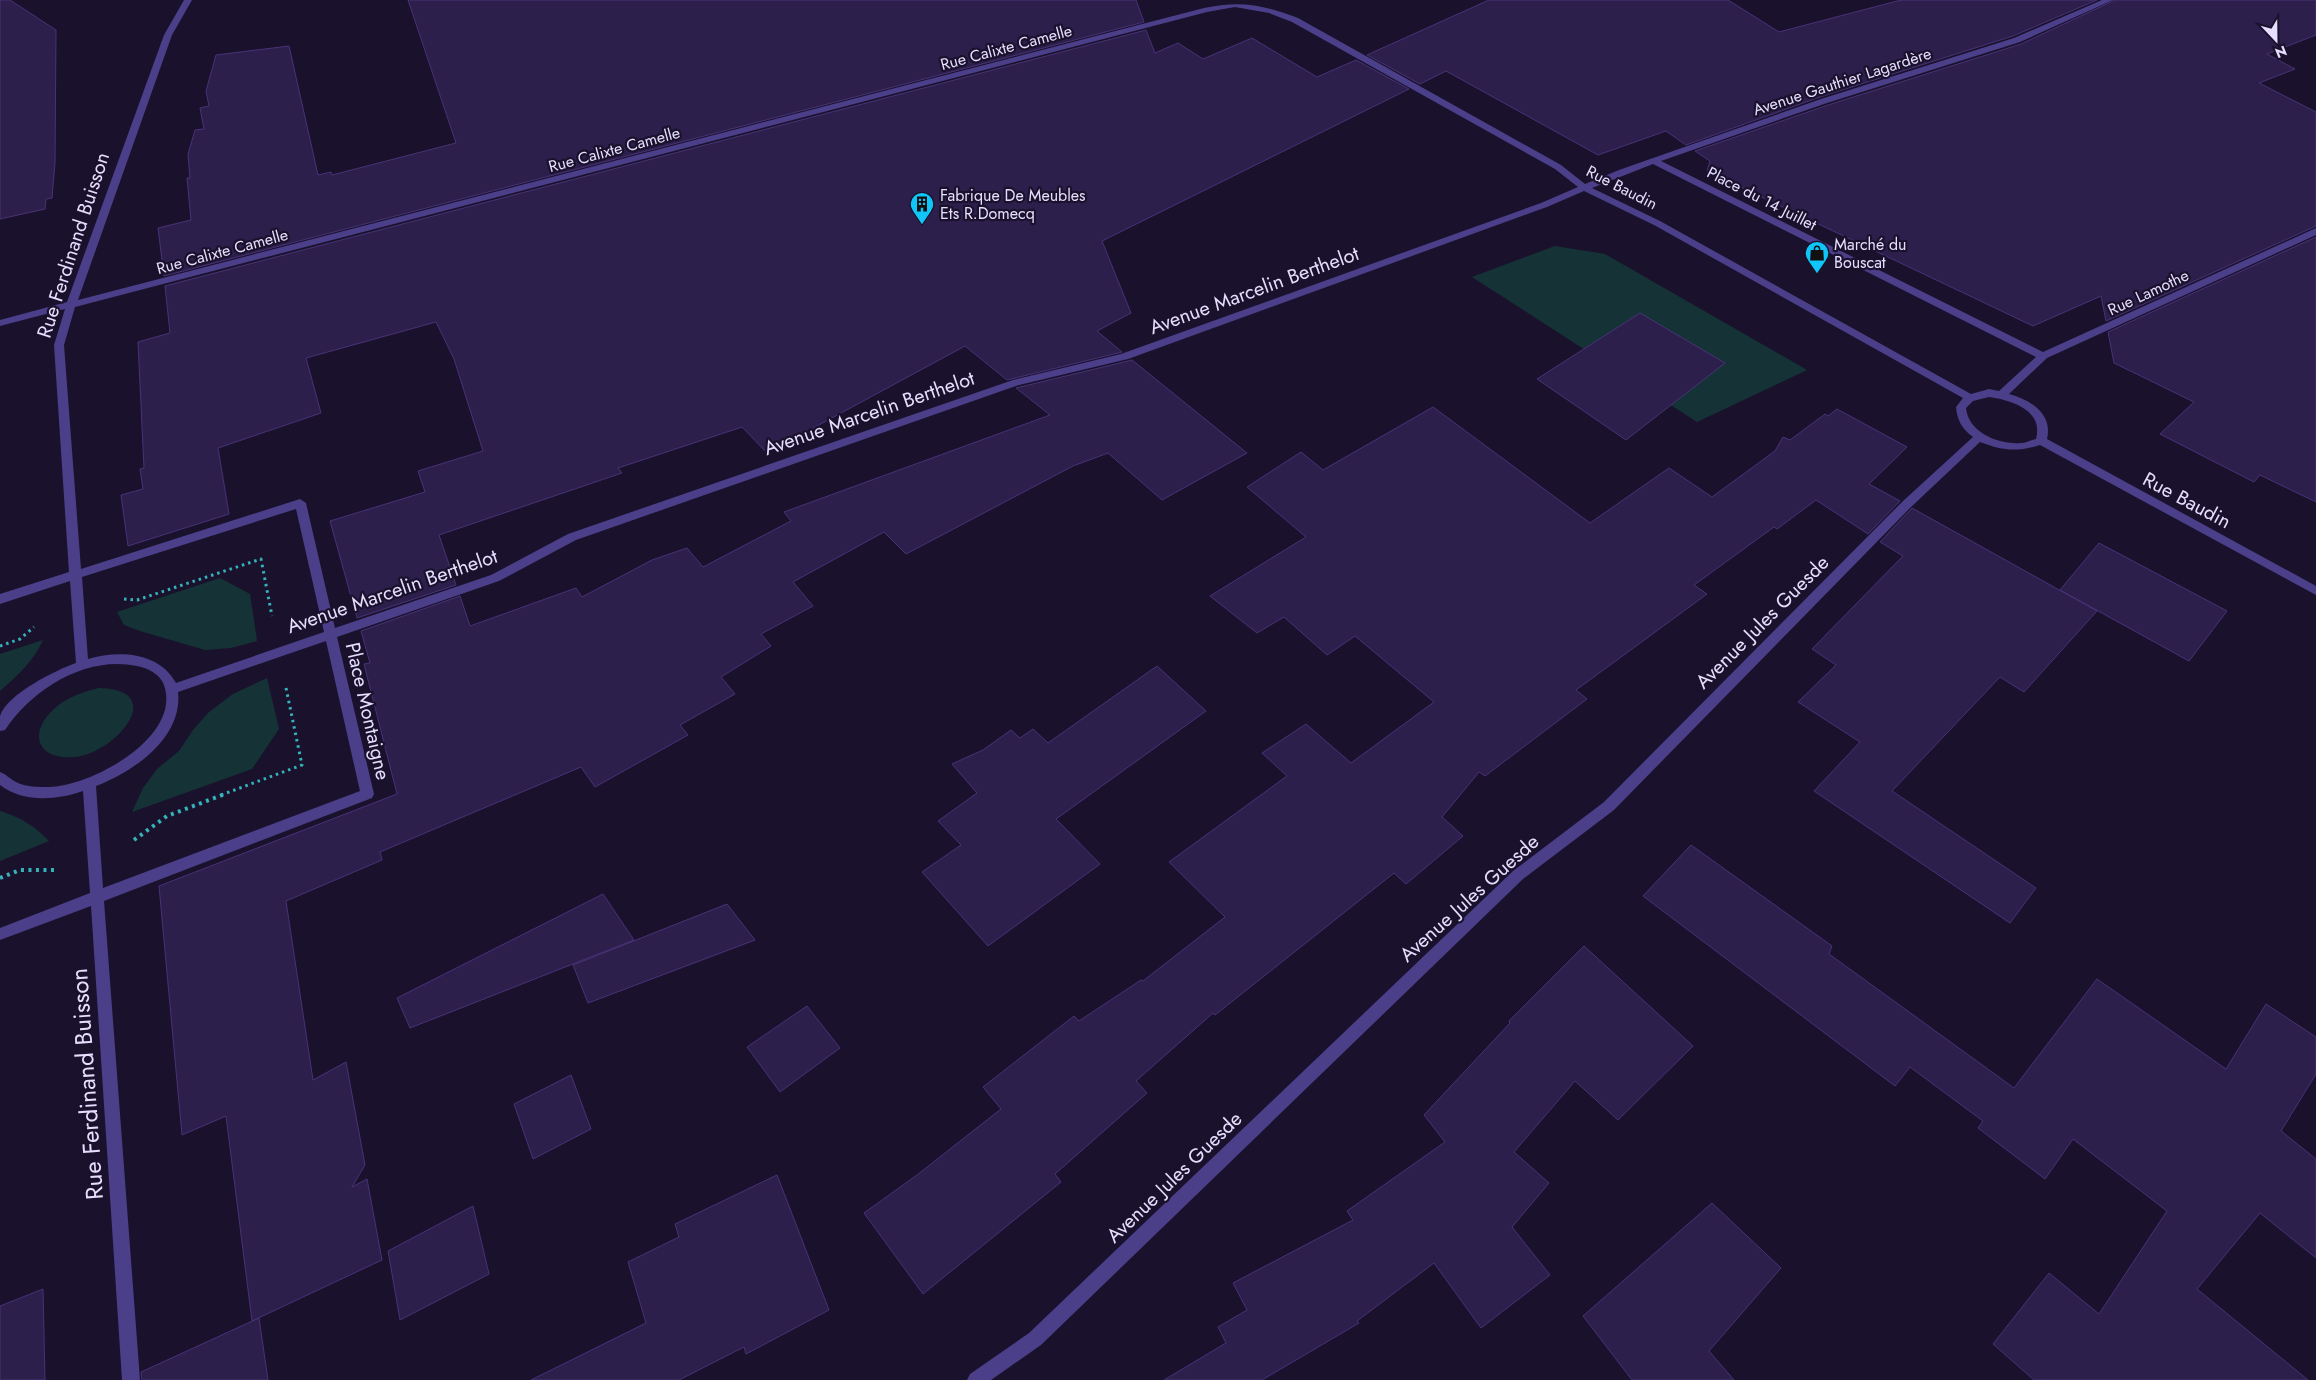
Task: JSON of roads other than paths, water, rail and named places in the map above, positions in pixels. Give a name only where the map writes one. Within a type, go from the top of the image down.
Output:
[{"type":"street","name":"Rue Ferdinand Buisson","points":[[82,665],[59,345],[168,35],[188,0]]},
{"type":"street","name":"Avenue Gauthier Lagardère","points":[[1584,188],[1654,161],[1824,101],[2017,40],[2109,0]]},
{"type":"street","name":"Rue Calixte Camelle","points":[[0,324],[1234,2]]},
{"type":"street","name":"Rue Baudin","points":[[1234,2],[1271,11],[1295,20],[1558,167],[1584,188],[1656,223],[1969,397]]},
{"type":"street","name":"Place du 14 Juillet","points":[[1654,161],[2043,356]]},
{"type":"street","name":"Avenue Marcelin Berthelot","points":[[173,689],[330,633],[495,578],[572,537],[591,530],[1017,382],[1124,357],[1526,211],[1584,188]]},
{"type":"street","name":"Rue Lamothe","points":[[2002,395],[2021,374],[2043,356],[2316,231]]},
{"type":"street","points":[[1989,393],[2016,399],[2038,415],[2044,424],[2044,433],[2041,441],[2024,447],[2013,448],[2001,446],[1979,437],[1962,420],[1960,411],[1962,403],[1969,397],[1989,393]]},
{"type":"street","name":"Avenue Jules Guesde","points":[[976,1380],[1035,1339],[1518,875],[1609,806],[1906,505],[1979,437]]},
{"type":"street","name":"Rue Baudin","points":[[2041,441],[2316,591]]},
{"type":"street","name":"Place Montaigne","points":[[0,599],[300,503],[367,794],[0,934]]},
{"type":"street","points":[[0,726],[6,715],[27,695],[52,678],[82,665],[107,659],[131,659],[151,664],[166,674],[173,689],[172,709],[162,730],[144,751],[119,770],[89,784],[61,791],[34,792],[12,786],[0,777]]},
{"type":"street","name":"Rue Ferdinand Buisson","points":[[89,784],[131,1380]]},
{"type":"place","name":"Fabrique De Meubles Ets R.Domecq","points":[[922,225]]},
{"type":"place","name":"Marché du Bouscat","points":[[1817,274]]}]
